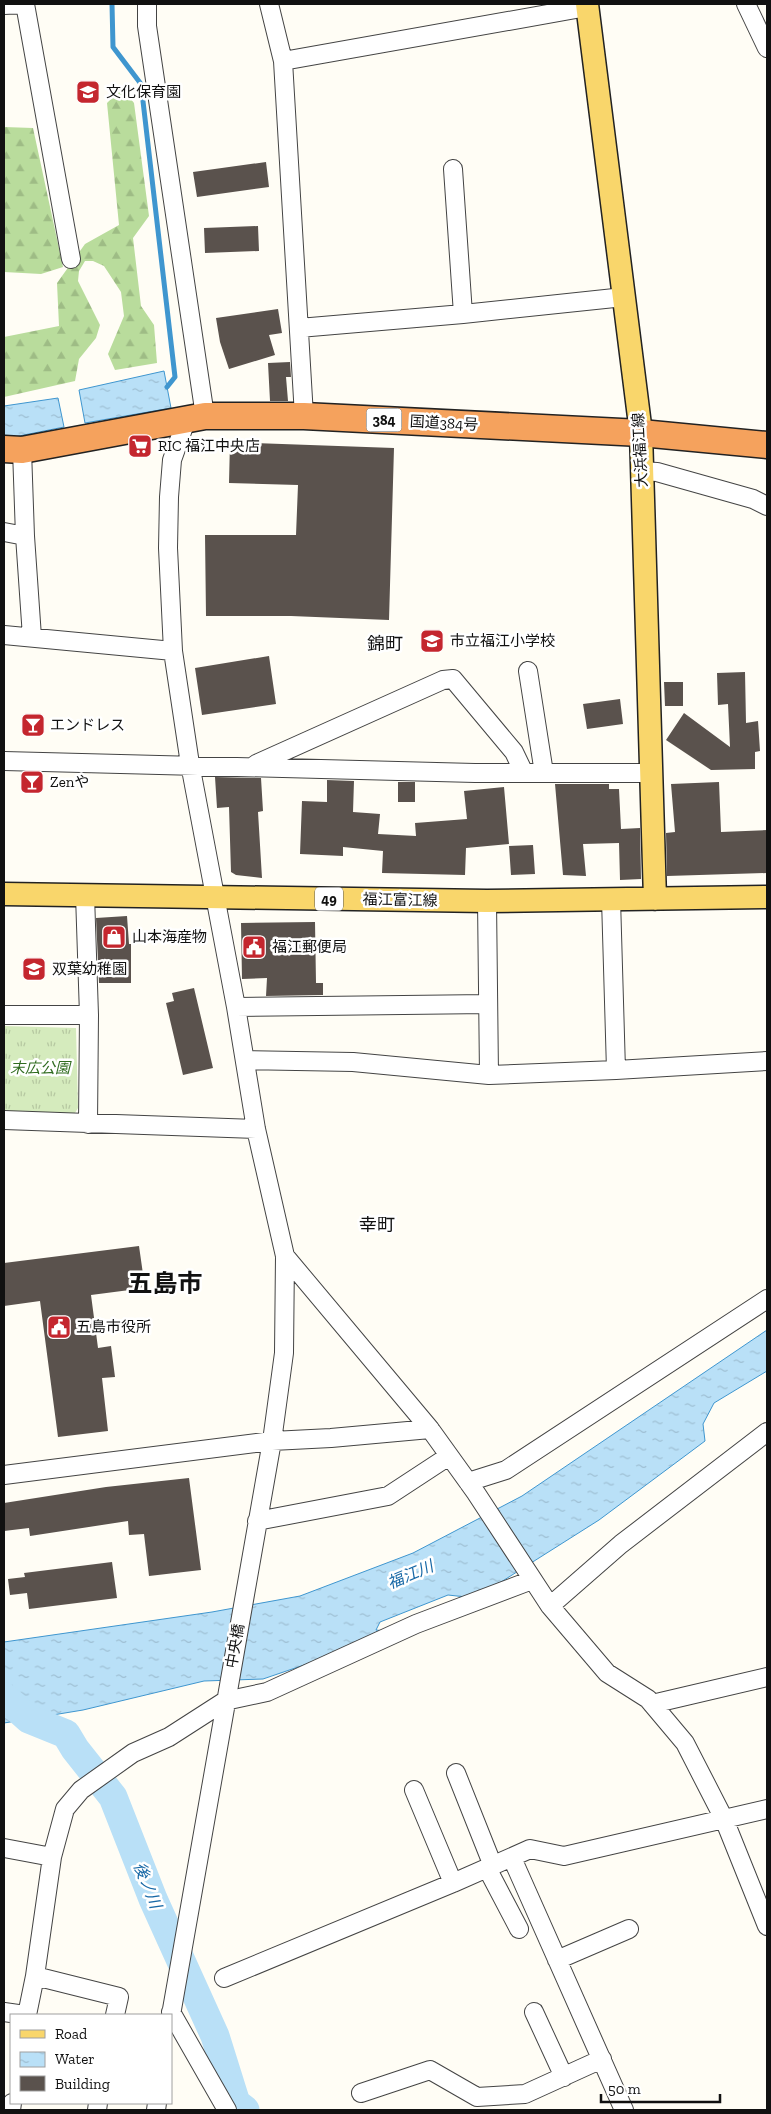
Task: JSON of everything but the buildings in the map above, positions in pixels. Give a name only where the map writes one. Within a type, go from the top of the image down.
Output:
[{"type":"highway","name":"国道384号","points":[[13,450],[196,417],[304,416],[641,432],[767,445]]},
{"type":"main road","name":"大浜福江線","points":[[587,5],[641,432],[655,899]]},
{"type":"main road","name":"福江富江線","points":[[4,894],[487,901],[767,897]]},
{"type":"street","points":[[4,5],[25,4],[71,259]]},
{"type":"street","points":[[147,4],[147,26],[196,417],[172,460],[168,548],[173,651],[190,764],[236,1007],[256,1129],[285,1256],[430,1429],[472,1488],[550,1606],[607,1672],[648,1699],[685,1743],[724,1819],[767,1926]]},
{"type":"street","points":[[269,4],[283,61],[304,416]]},
{"type":"street","points":[[746,4],[767,48]]},
{"type":"street","points":[[283,61],[587,5]]},
{"type":"street","points":[[453,169],[463,314]]},
{"type":"street","points":[[299,328],[463,314],[624,297]]},
{"type":"street","points":[[13,450],[25,536],[32,637]]},
{"type":"street","points":[[642,471],[657,472],[753,499],[767,506]]},
{"type":"street","points":[[4,532],[25,536]]},
{"type":"street","points":[[4,635],[173,651]]},
{"type":"street","points":[[528,671],[544,773]]},
{"type":"street","points":[[251,766],[443,680],[453,679],[514,752],[524,773]]},
{"type":"street","points":[[4,761],[524,773],[651,773]]},
{"type":"street","points":[[85,896],[89,1015],[88,1124]]},
{"type":"street","points":[[611,899],[616,1070]]},
{"type":"street","points":[[487,901],[489,1074]]},
{"type":"street","points":[[236,1007],[488,1004]]},
{"type":"street","points":[[4,1015],[89,1015]]},
{"type":"street","points":[[245,1060],[353,1062],[489,1074],[616,1070],[767,1061]]},
{"type":"street","points":[[4,1120],[256,1129]]},
{"type":"street","name":"中央橋","points":[[171,2014],[272,1441],[284,1352],[285,1256]]},
{"type":"street","points":[[472,1488],[506,1470],[767,1299]]},
{"type":"street","points":[[4,1476],[272,1441],[430,1429]]},
{"type":"street","points":[[550,1606],[621,1544],[767,1432]]},
{"type":"street","points":[[257,1522],[388,1496],[449,1456]]},
{"type":"street","points":[[26,2014],[35,1976],[52,1857],[66,1809],[81,1790],[133,1753],[169,1737],[225,1701],[267,1692],[416,1624],[532,1580]]},
{"type":"street","points":[[652,1704],[767,1677]]},
{"type":"street","points":[[456,1773],[490,1867],[519,1929]]},
{"type":"street","points":[[414,1790],[454,1883]]},
{"type":"street","points":[[224,1978],[454,1883],[530,1849],[564,1856],[767,1809]]},
{"type":"street","points":[[4,1848],[52,1857]]},
{"type":"street","points":[[512,1858],[624,2110]]},
{"type":"street","points":[[557,1960],[629,1928]]},
{"type":"street","points":[[35,1976],[119,1997],[115,2014]]},
{"type":"street","points":[[4,2012],[19,2014]]},
{"type":"street","points":[[534,2012],[564,2077]]},
{"type":"street","points":[[172,2016],[227,2110]]},
{"type":"street","points":[[361,2094],[430,2070],[477,2097],[525,2094],[602,2060]]},
{"type":"green space","points":[[122,88],[134,103],[149,216],[133,238],[141,306],[154,325],[157,363],[115,370],[108,354],[124,316],[121,292],[104,266],[93,261],[85,261],[79,271],[78,281],[100,325],[96,338],[79,359],[75,381],[4,397],[4,337],[59,326],[57,283],[85,244],[119,225],[107,103]]},
{"type":"green space","points":[[4,127],[33,128],[63,267],[41,274],[4,272]]},
{"type":"green space","name":"末広公園","points":[[4,1026],[76,1028],[78,1108],[75,1113],[70,1115],[4,1111]]},
{"type":"water","points":[[164,371],[171,408],[85,423],[79,390]]},
{"type":"water","points":[[58,398],[64,427],[4,439],[4,406]]},
{"type":"water","name":"福江川","points":[[767,1330],[767,1371],[714,1403],[703,1424],[705,1441],[599,1520],[501,1582],[466,1597],[448,1595],[380,1622],[376,1630],[386,1631],[345,1651],[263,1679],[204,1681],[83,1710],[4,1723],[4,1642],[212,1612],[300,1596],[413,1553],[522,1496]]},
{"type":"waterway","points":[[112,4],[113,47],[141,84],[175,377],[167,387]]},
{"type":"waterway","name":"後ノ川","points":[[4,1697],[29,1719],[66,1734],[75,1749],[113,1797],[153,1899],[215,2036],[236,2103],[245,2110]]},
{"type":"place","name":"文化保育園","points":[[88,92]]},
{"type":"place","name":"RIC 福江中央店","points":[[140,446]]},
{"type":"place","name":"市立福江小学校","points":[[432,641]]},
{"type":"place","name":"エンドレス","points":[[33,725]]},
{"type":"place","name":"Zenや","points":[[32,782]]},
{"type":"place","name":"山本海産物","points":[[114,937]]},
{"type":"place","name":"福江郵便局","points":[[254,947]]},
{"type":"place","name":"双葉幼稚園","points":[[34,969]]},
{"type":"place","name":"五島市役所","points":[[59,1327]]},
{"type":"district","name":"錦町","points":[[385,644]]},
{"type":"district","name":"幸町","points":[[377,1225]]},
{"type":"district","name":"五島市","points":[[165,1283]]}]
